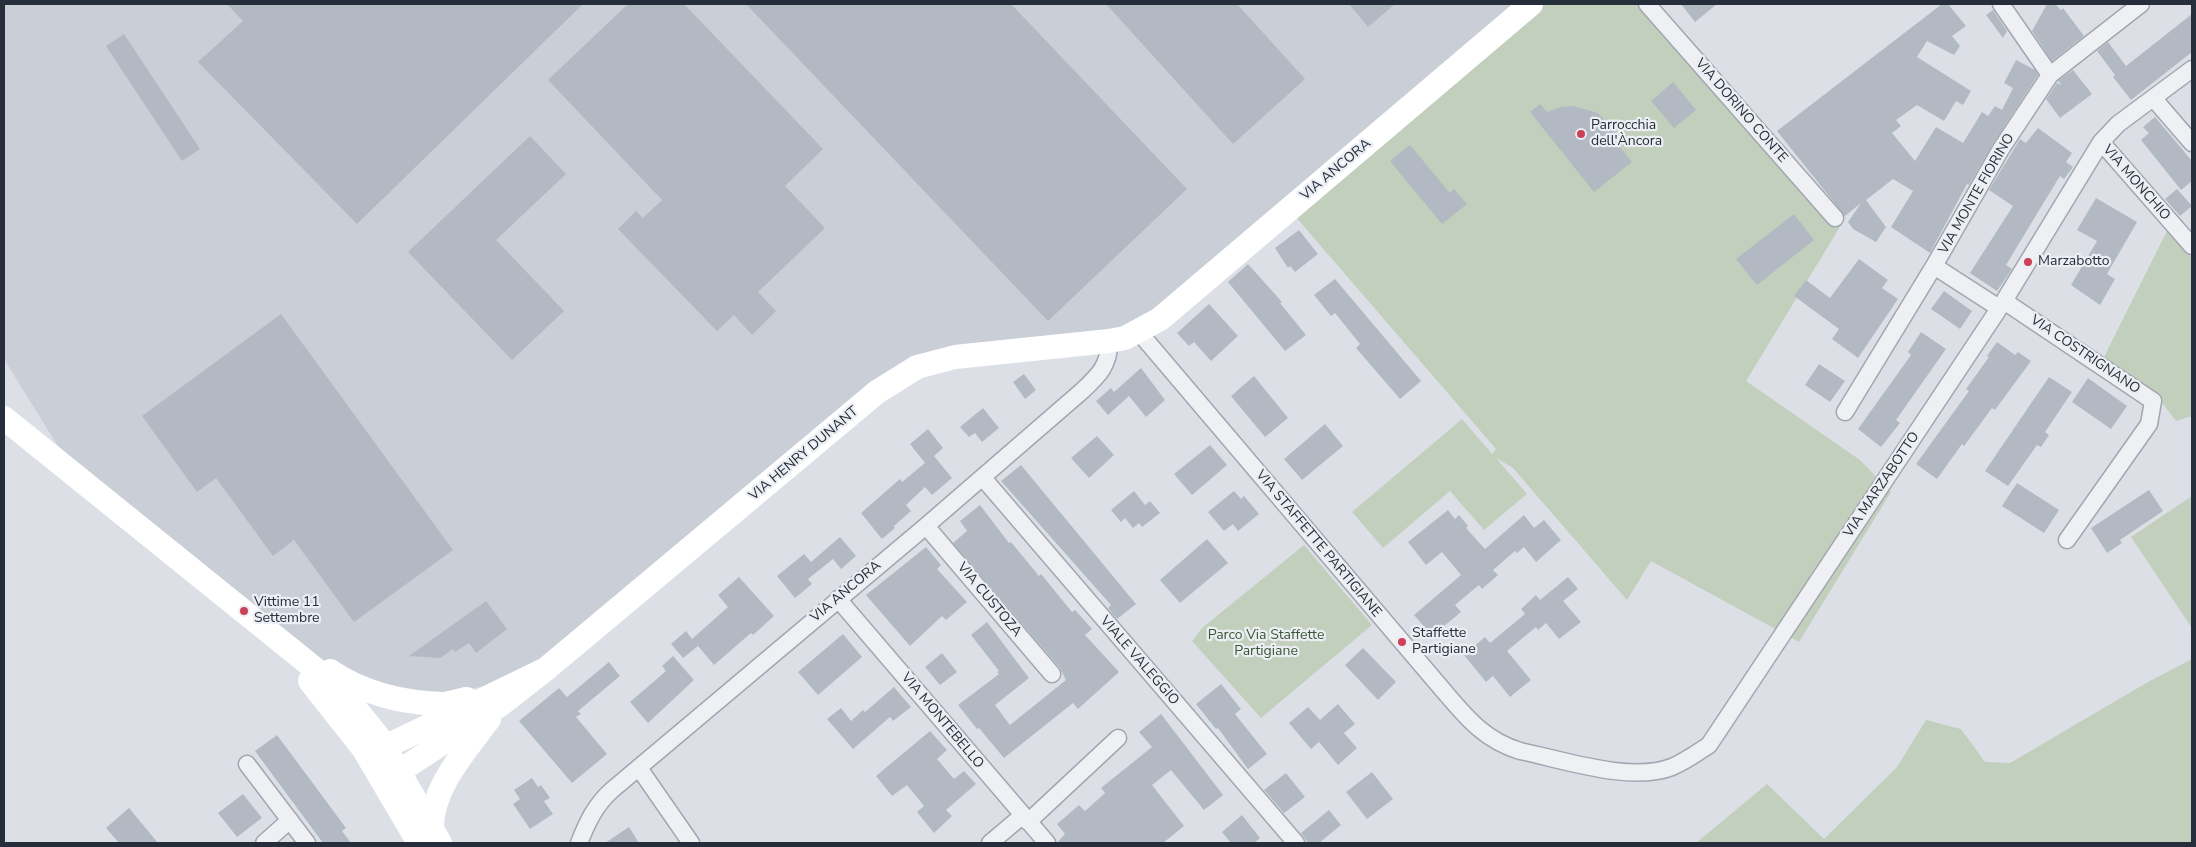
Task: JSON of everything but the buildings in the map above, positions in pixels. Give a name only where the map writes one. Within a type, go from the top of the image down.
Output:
[{"type":"main road","name":"VIA ANCORA","points":[[1109,342],[1138,332],[1160,319],[1531,4]]},
{"type":"main road","name":"VIA HENRY DUNANT","points":[[498,698],[546,670],[877,392],[917,367],[955,357],[1109,342]]},
{"type":"main road","points":[[4,418],[326,677],[347,698],[385,747],[400,771],[430,838]]},
{"type":"main road","points":[[247,614],[338,677],[390,698],[442,704],[498,698]]},
{"type":"main road","points":[[247,614],[324,696],[363,748],[375,768],[430,838]]},
{"type":"main road","points":[[375,768],[385,747],[498,698]]},
{"type":"main road","points":[[375,768],[400,771],[498,698]]},
{"type":"main road","points":[[430,838],[433,812],[444,785],[498,698]]},
{"type":"street","name":"VIA DORINO CONTE","points":[[1647,4],[1834,218]]},
{"type":"street","points":[[2001,4],[2050,75]]},
{"type":"street","name":"VIA MONTE FIORINO","points":[[1845,412],[1934,266],[2001,149],[2050,75],[2141,4]]},
{"type":"street","name":"VIA MARZABOTTO","points":[[1507,747],[1628,774],[1671,767],[1689,759],[1709,745],[2002,304],[2100,142],[2118,124],[2192,69]]},
{"type":"street","points":[[2154,99],[2192,143]]},
{"type":"street","name":"VIA MONCHIO","points":[[2100,142],[2192,246]]},
{"type":"street","points":[[1934,266],[2002,304]]},
{"type":"street","name":"VIA COSTRIGNANO","points":[[2002,304],[2153,401],[2149,424],[2067,540]]},
{"type":"street","name":"VIA STAFFETTE PARTIGIANE","points":[[1138,332],[1473,724],[1486,736],[1507,747]]},
{"type":"street","name":"VIA ANCORA","points":[[579,843],[600,800],[926,526],[1102,372],[1110,353],[1109,342]]},
{"type":"street","name":"VIALE VALEGGIO","points":[[982,478],[1296,843]]},
{"type":"street","name":"VIA CUSTOZA","points":[[926,526],[1052,674]]},
{"type":"street","name":"VIA MONTEBELLO","points":[[838,599],[1046,843]]},
{"type":"street","points":[[990,843],[1025,819],[1118,738]]},
{"type":"street","points":[[247,764],[307,843]]},
{"type":"street","points":[[639,768],[691,843]]},
{"type":"street","points":[[264,843],[290,820]]},
{"type":"shaded area","points":[[4,4],[1527,4],[1167,312],[1127,329],[939,355],[542,662],[499,683],[452,693],[411,689],[365,681],[329,665],[59,448],[4,359]]},
{"type":"green space","points":[[1527,4],[1648,4],[1843,222],[1746,381],[1860,460],[1891,492],[1799,642],[1651,561],[1627,600],[1513,468],[1496,458],[1527,494],[1484,530],[1450,491],[1383,548],[1352,512],[1462,419],[1492,454],[1496,449],[1288,208]]},
{"type":"green space","points":[[2167,231],[2192,258],[2192,416],[2176,421],[2154,392],[2104,357]]},
{"type":"green space","points":[[2192,496],[2192,628],[2131,537]]},
{"type":"green space","name":"Parco Via Staffette Partigiane","points":[[1304,545],[1372,625],[1261,718],[1192,641],[1202,628]]},
{"type":"green space","points":[[2192,659],[2192,843],[1696,843],[1767,784],[1824,839],[1897,767],[1926,720],[1961,729],[1985,762],[2010,763],[2148,682]]},
{"type":"place","name":"Parrocchia dell'Àncora","points":[[1581,134]]},
{"type":"place","name":"Marzabotto","points":[[2028,262]]},
{"type":"place","name":"Vittime 11 Settembre","points":[[244,611]]},
{"type":"place","name":"Staffette Partigiane","points":[[1402,642]]}]
